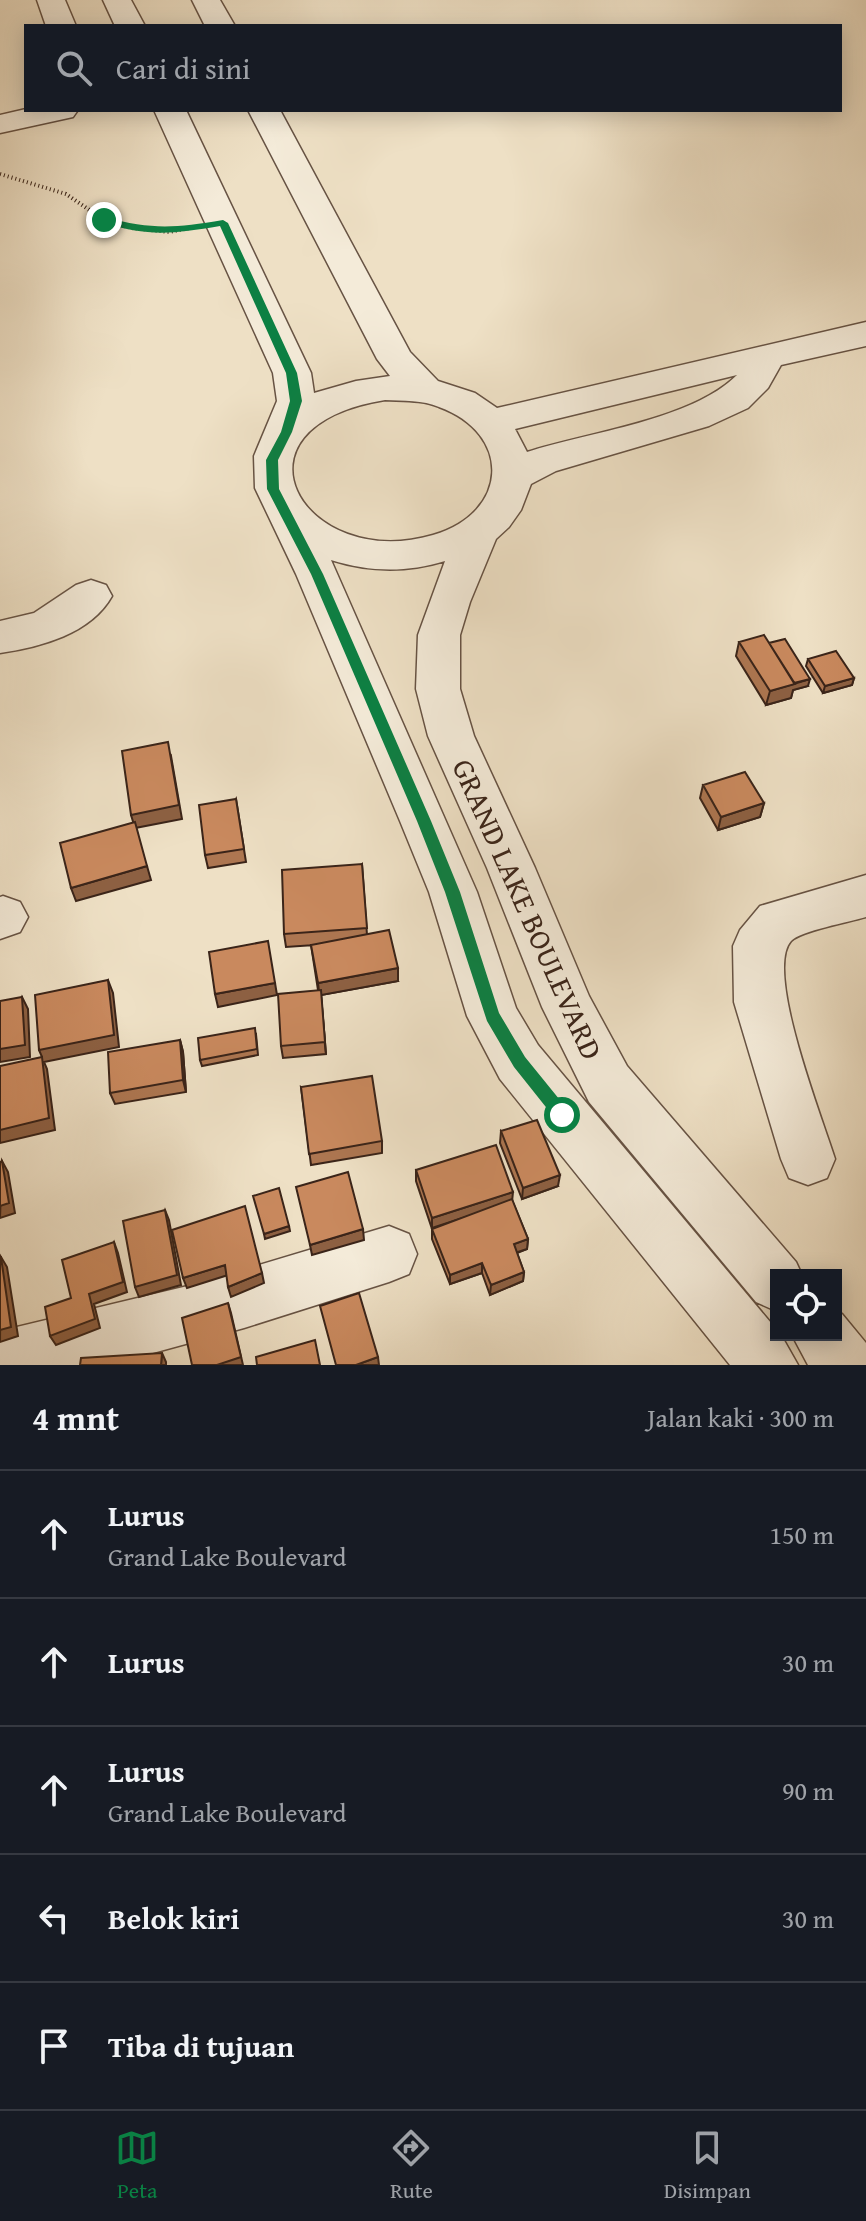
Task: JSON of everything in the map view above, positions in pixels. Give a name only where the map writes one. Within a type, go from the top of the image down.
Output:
[{"type":"street","points":[[51,0],[60,24]]},
{"type":"street","points":[[117,0],[129,24]]},
{"type":"street","points":[[206,0],[219,24]]},
{"type":"street","points":[[0,124],[53,112]]},
{"type":"street","points":[[171,112],[292,373],[296,401],[286,432],[272,460],[273,489],[288,517],[318,539],[357,553],[400,556],[443,549],[479,530],[504,505],[514,476],[509,447],[491,422],[462,402],[425,390],[385,388],[346,394],[311,410],[286,432]]},
{"type":"street","points":[[265,112],[395,359],[425,390]]},
{"type":"street","points":[[491,422],[866,334]]},
{"type":"street","points":[[514,476],[542,461],[696,417],[735,399],[755,379],[767,356]]},
{"type":"street","name":"GRAND LAKE BOULEVARD","points":[[288,517],[317,574],[424,821],[453,892],[493,1016],[519,1062],[768,1365]]},
{"type":"street","name":"GRAND LAKE BOULEVARD","points":[[479,530],[449,602],[439,635],[438,689],[451,736],[511,868],[568,1007],[608,1084],[770,1275]]},
{"type":"street","points":[[0,637],[28,633],[64,620],[91,596]]},
{"type":"street","points":[[808,1159],[760,1002],[758,946],[777,921],[866,896]]},
{"type":"street","points":[[0,1361],[163,1324],[389,1254]]},
{"type":"street","points":[[826,1341],[846,1365]]},
{"type":"path","points":[[0,174],[66,194],[104,220],[131,228],[169,232],[223,223]]},
{"type":"building","points":[[764,635],[795,684],[770,691],[739,642]]},
{"type":"building","points":[[785,639],[810,679],[794,683],[769,643]]},
{"type":"building","points":[[836,651],[854,678],[825,686],[808,659]]},
{"type":"building","points":[[168,742],[179,805],[131,815],[122,751]]},
{"type":"building","points":[[745,772],[764,803],[721,817],[703,785]]},
{"type":"building","points":[[236,799],[244,849],[205,855],[199,805]]},
{"type":"building","points":[[135,822],[147,866],[71,888],[60,843]]},
{"type":"building","points":[[362,864],[367,928],[284,934],[282,870]]},
{"type":"building","points":[[389,930],[398,968],[318,983],[311,945]]},
{"type":"building","points":[[268,941],[275,983],[215,994],[209,952]]},
{"type":"building","points":[[108,980],[114,1035],[39,1050],[35,995]]},
{"type":"building","points":[[321,990],[325,1042],[281,1046],[278,994]]},
{"type":"building","points":[[22,997],[25,1045],[0,1049],[0,1001]]},
{"type":"building","points":[[255,1028],[257,1049],[200,1060],[198,1038]]},
{"type":"building","points":[[180,1040],[183,1080],[110,1093],[108,1052]]},
{"type":"building","points":[[42,1057],[49,1118],[0,1130],[0,1066]]},
{"type":"building","points":[[372,1076],[382,1141],[309,1154],[301,1087]]},
{"type":"building","points":[[537,1120],[560,1175],[523,1188],[501,1131]]},
{"type":"building","points":[[496,1145],[513,1192],[432,1218],[416,1170]]},
{"type":"building","points":[[0,1162],[9,1203],[0,1206]]},
{"type":"building","points":[[348,1172],[363,1229],[310,1245],[296,1187]]},
{"type":"building","points":[[279,1188],[289,1226],[264,1234],[253,1196]]},
{"type":"building","points":[[512,1199],[528,1239],[514,1244],[524,1272],[491,1285],[482,1263],[450,1275],[432,1229]]},
{"type":"building","points":[[245,1206],[262,1273],[228,1287],[225,1265],[183,1278],[172,1230]]},
{"type":"building","points":[[165,1210],[177,1275],[135,1287],[123,1221]]},
{"type":"building","points":[[114,1242],[123,1282],[89,1294],[95,1319],[50,1336],[45,1307],[71,1298],[62,1260]]},
{"type":"building","points":[[0,1257],[11,1327],[0,1330]]},
{"type":"building","points":[[359,1293],[378,1357],[356,1365],[336,1365],[320,1306]]},
{"type":"building","points":[[228,1303],[241,1357],[217,1365],[192,1365],[182,1318]]},
{"type":"building","points":[[315,1340],[320,1365],[257,1365],[256,1357]]},
{"type":"building","points":[[162,1353],[161,1365],[80,1365],[81,1358]]},
{"type":"route","points":[[104,220],[131,228],[169,232],[223,223],[292,373],[296,401],[286,432],[272,460],[273,489],[317,574],[424,821],[453,892],[474,965],[493,1016],[519,1062],[562,1115]]}]
